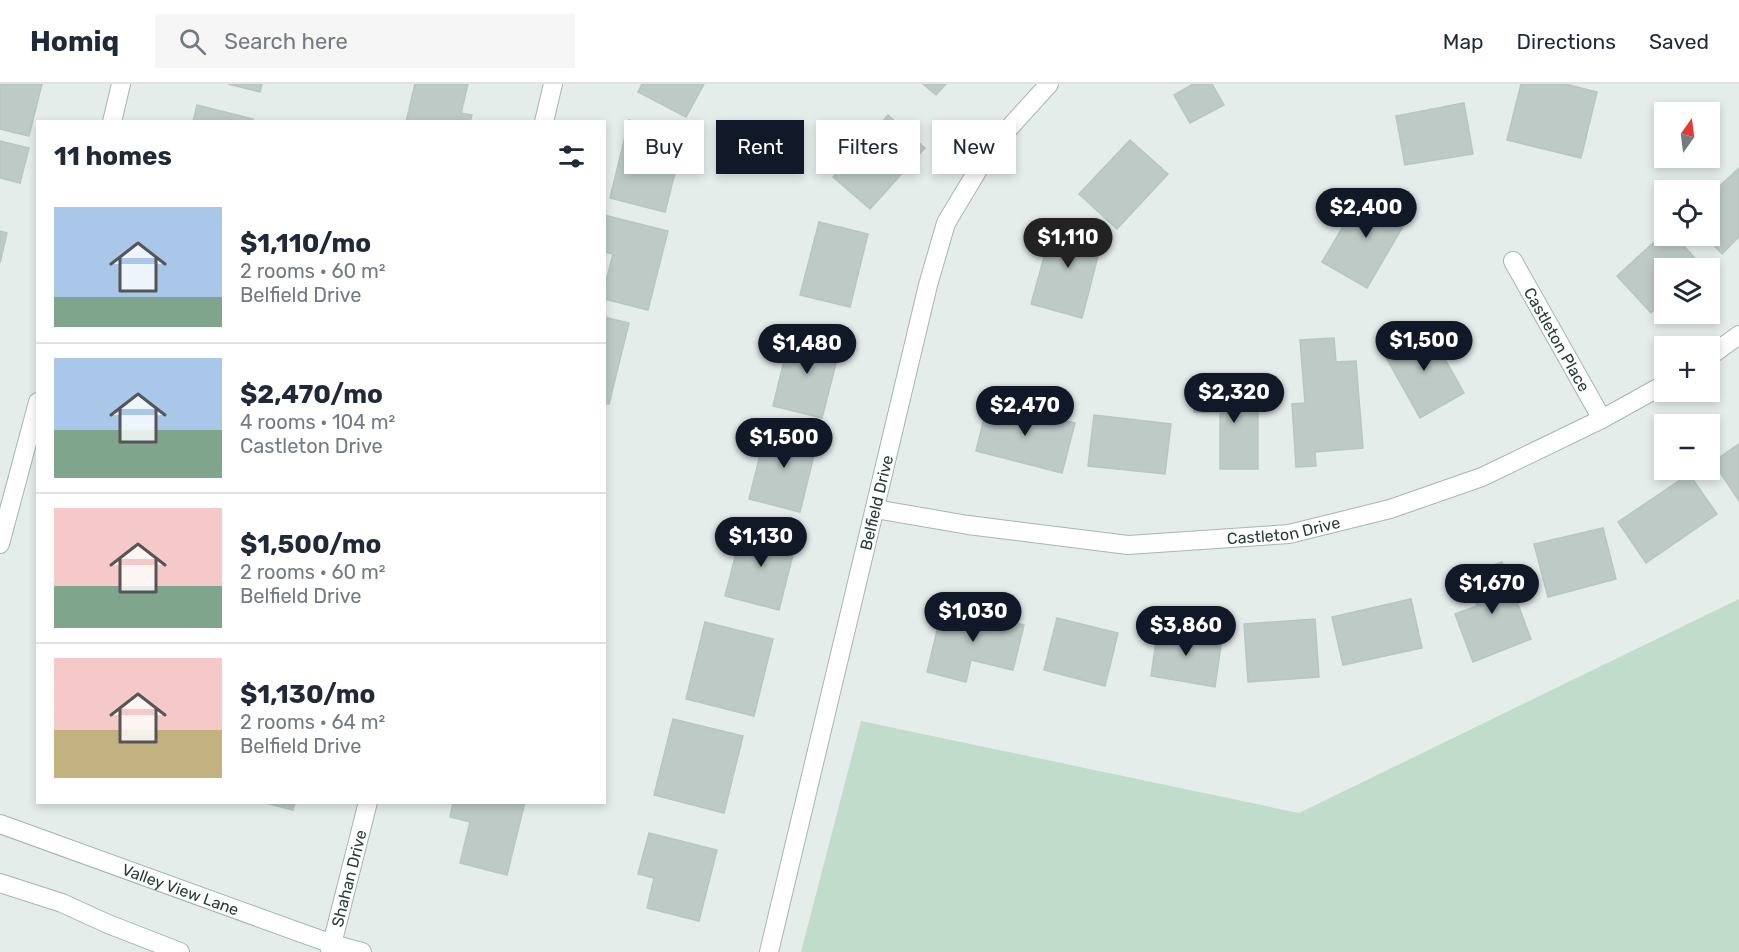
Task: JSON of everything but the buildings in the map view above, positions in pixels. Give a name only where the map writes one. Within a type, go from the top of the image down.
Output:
[{"type":"street","points":[[113,120],[122,84]]},
{"type":"street","points":[[544,120],[553,84]]},
{"type":"street","name":"Belfield Drive","points":[[769,952],[928,285],[946,223],[992,148],[1048,84]]},
{"type":"street","name":"Castleton Place","points":[[1513,261],[1602,419]]},
{"type":"street","points":[[1720,349],[1739,335]]},
{"type":"street","name":"Castleton Drive","points":[[875,509],[968,525],[1128,545],[1290,534],[1390,508],[1482,477],[1602,419],[1654,390]]},
{"type":"street","points":[[0,544],[36,409]]},
{"type":"street","name":"Shahan Drive","points":[[331,948],[367,804]]},
{"type":"street","name":"Valley View Lane","points":[[1,829],[331,948],[362,952]]},
{"type":"street","points":[[0,883],[62,903],[180,952]]},
{"type":"green space","points":[[1739,599],[1739,952],[801,952],[861,721],[1299,813]]}]
